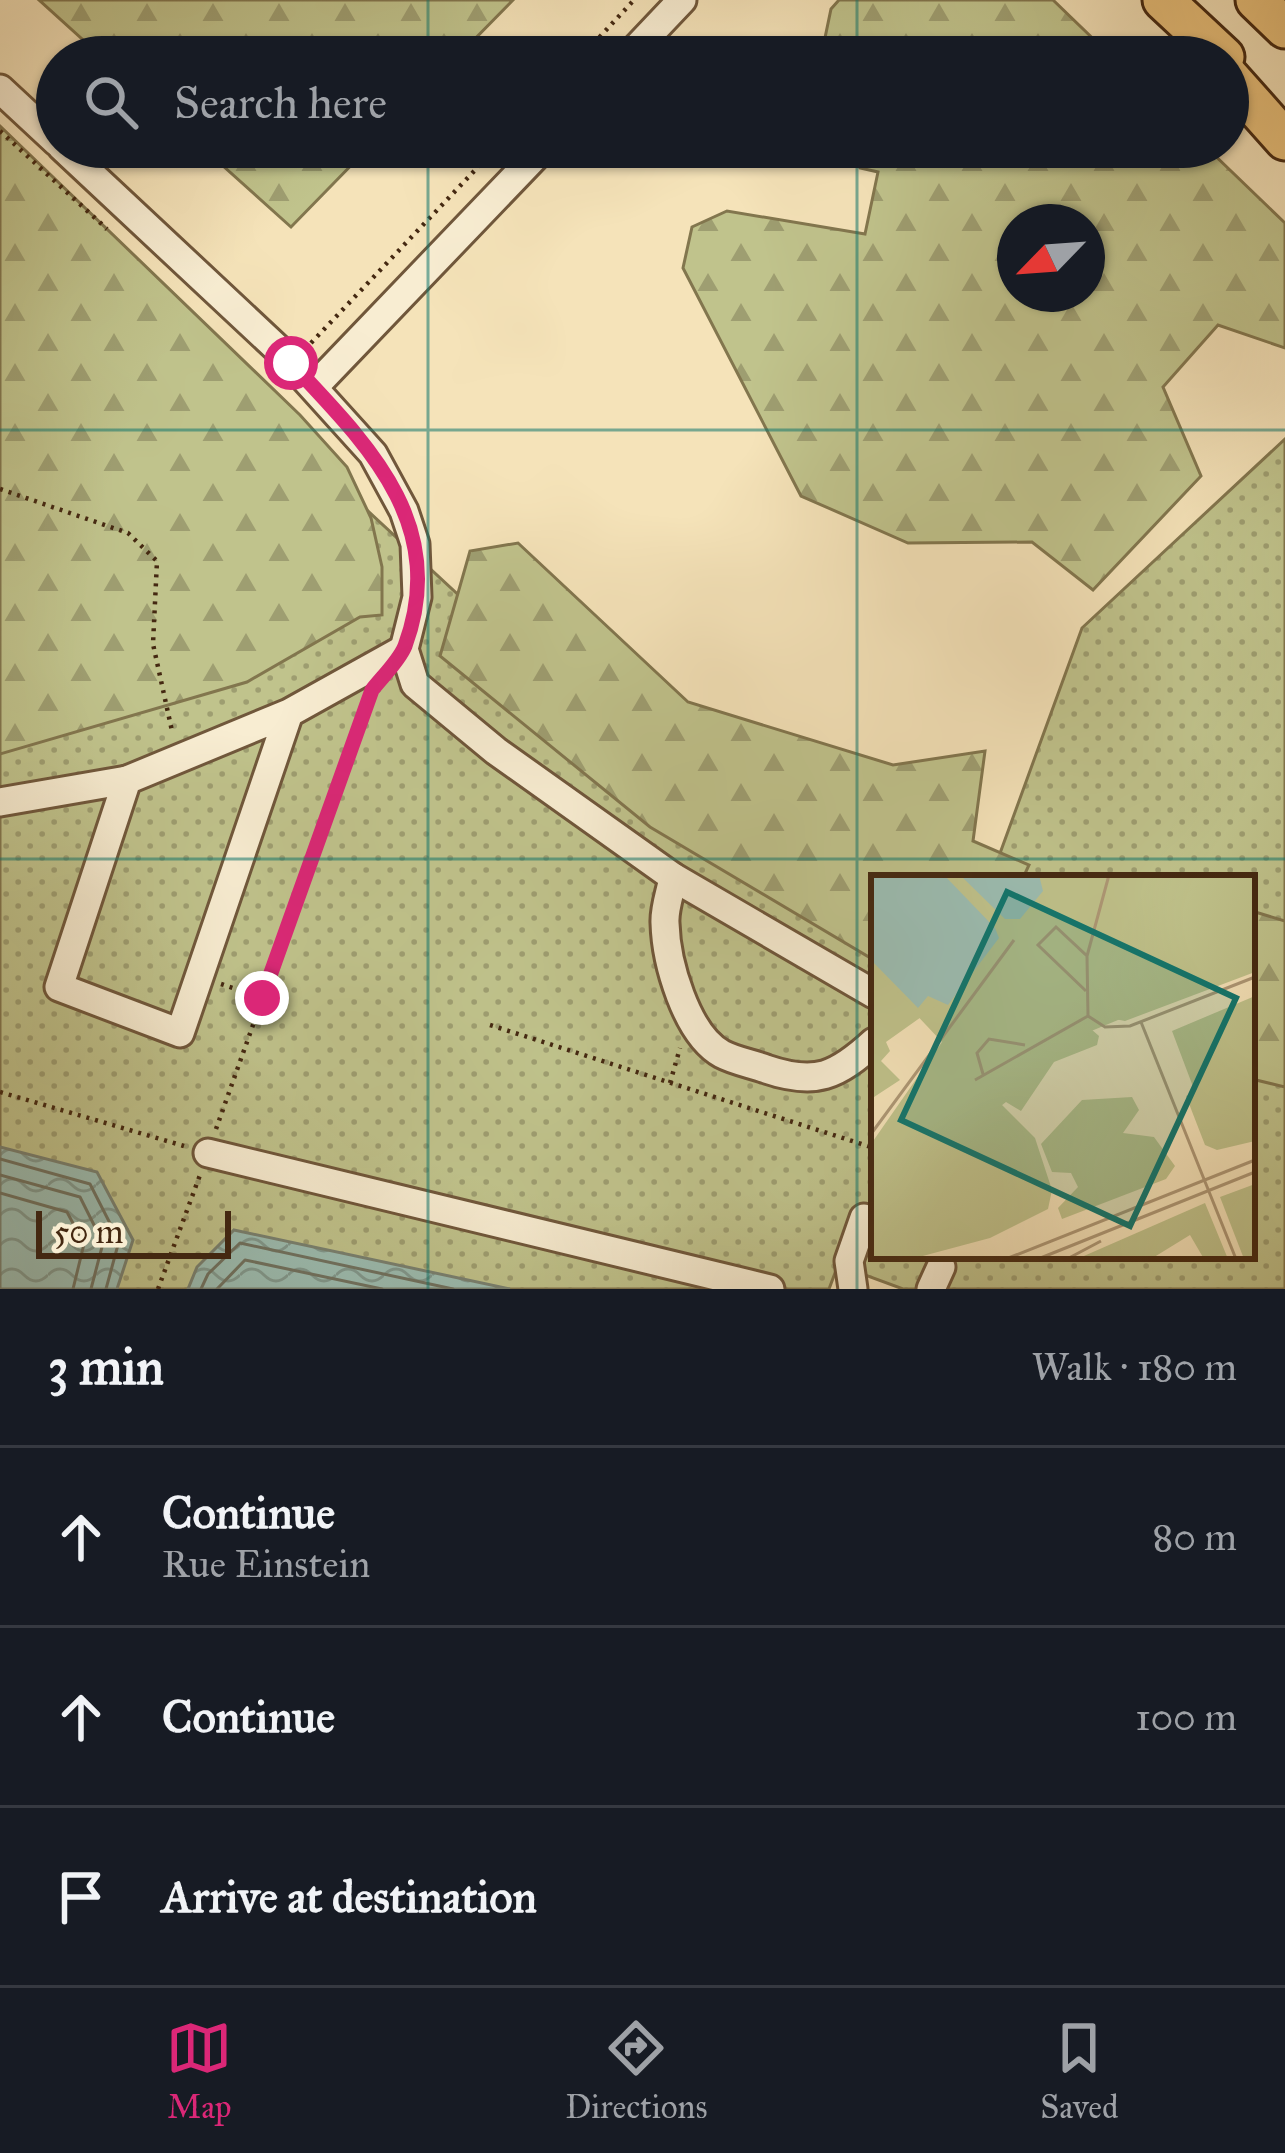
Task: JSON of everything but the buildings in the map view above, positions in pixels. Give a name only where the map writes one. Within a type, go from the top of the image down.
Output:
[{"type":"highway","points":[[1162,0],[1194,36]]},
{"type":"highway","points":[[1162,0],[1201,36]]},
{"type":"highway","points":[[1256,0],[1285,28]]},
{"type":"highway","points":[[1273,0],[1285,9]]},
{"type":"highway","points":[[1249,80],[1285,114]]},
{"type":"highway","points":[[1249,100],[1285,140]]},
{"type":"street","points":[[648,36],[682,0]]},
{"type":"street","points":[[0,89],[36,123]]},
{"type":"street","points":[[83,168],[314,388],[373,454],[411,528],[417,597],[404,649],[415,684],[496,752],[674,877],[871,992]]},
{"type":"street","points":[[314,388],[524,168]]},
{"type":"street","points":[[0,802],[127,780],[179,761],[289,713],[404,649]]},
{"type":"street","points":[[127,780],[58,987],[180,1033],[289,713]]},
{"type":"street","points":[[674,877],[664,921],[674,974],[689,1019],[722,1054],[812,1079],[845,1068],[871,1045]]},
{"type":"street","points":[[208,1153],[770,1289]]},
{"type":"street","points":[[853,1289],[850,1261],[864,1217]]},
{"type":"path","points":[[601,36],[634,0]]},
{"type":"path","points":[[326,327],[477,168]]},
{"type":"path","points":[[0,489],[128,533],[157,561],[153,644],[179,761]]},
{"type":"path","points":[[158,1289],[372,690]]},
{"type":"path","points":[[199,976],[262,998]]},
{"type":"path","points":[[490,1025],[871,1147]]},
{"type":"path","points":[[0,1092],[208,1153]]},
{"type":"green space","points":[[39,0],[513,0],[478,36],[79,36]]},
{"type":"green space","points":[[839,0],[1053,0],[1090,36],[825,36],[831,9]]},
{"type":"green space","points":[[0,126],[36,161],[36,168],[44,168],[300,415],[347,467],[371,518],[382,567],[382,615],[360,617],[247,682],[0,754]]},
{"type":"green space","points":[[0,155],[287,436],[561,690],[871,876],[871,1259],[1255,1259],[1255,875],[992,875],[1082,628],[1285,439],[1285,1289],[903,1289],[838,1265],[829,1289],[0,1289]]},
{"type":"green space","points":[[225,168],[349,168],[291,227]]},
{"type":"green space","points":[[860,168],[1228,168],[1285,223],[1285,348],[1218,325],[1163,387],[1201,476],[1093,590],[1032,542],[908,543],[801,496],[683,268],[692,227],[727,211],[865,234],[878,172]]},
{"type":"green space","points":[[518,543],[688,702],[893,765],[985,751],[973,841],[1029,865],[1024,875],[871,875],[871,958],[650,827],[440,656],[470,551]]},
{"type":"green space","points":[[1255,912],[1285,921],[1285,1087],[1255,1080]]},
{"type":"water","points":[[0,1147],[97,1172],[133,1240],[117,1289],[0,1289]]},
{"type":"water","points":[[234,1230],[510,1289],[188,1289],[197,1267]]},
{"type":"route","points":[[262,998],[372,690],[404,649],[417,597],[411,528],[390,481],[356,431],[291,363]]}]
